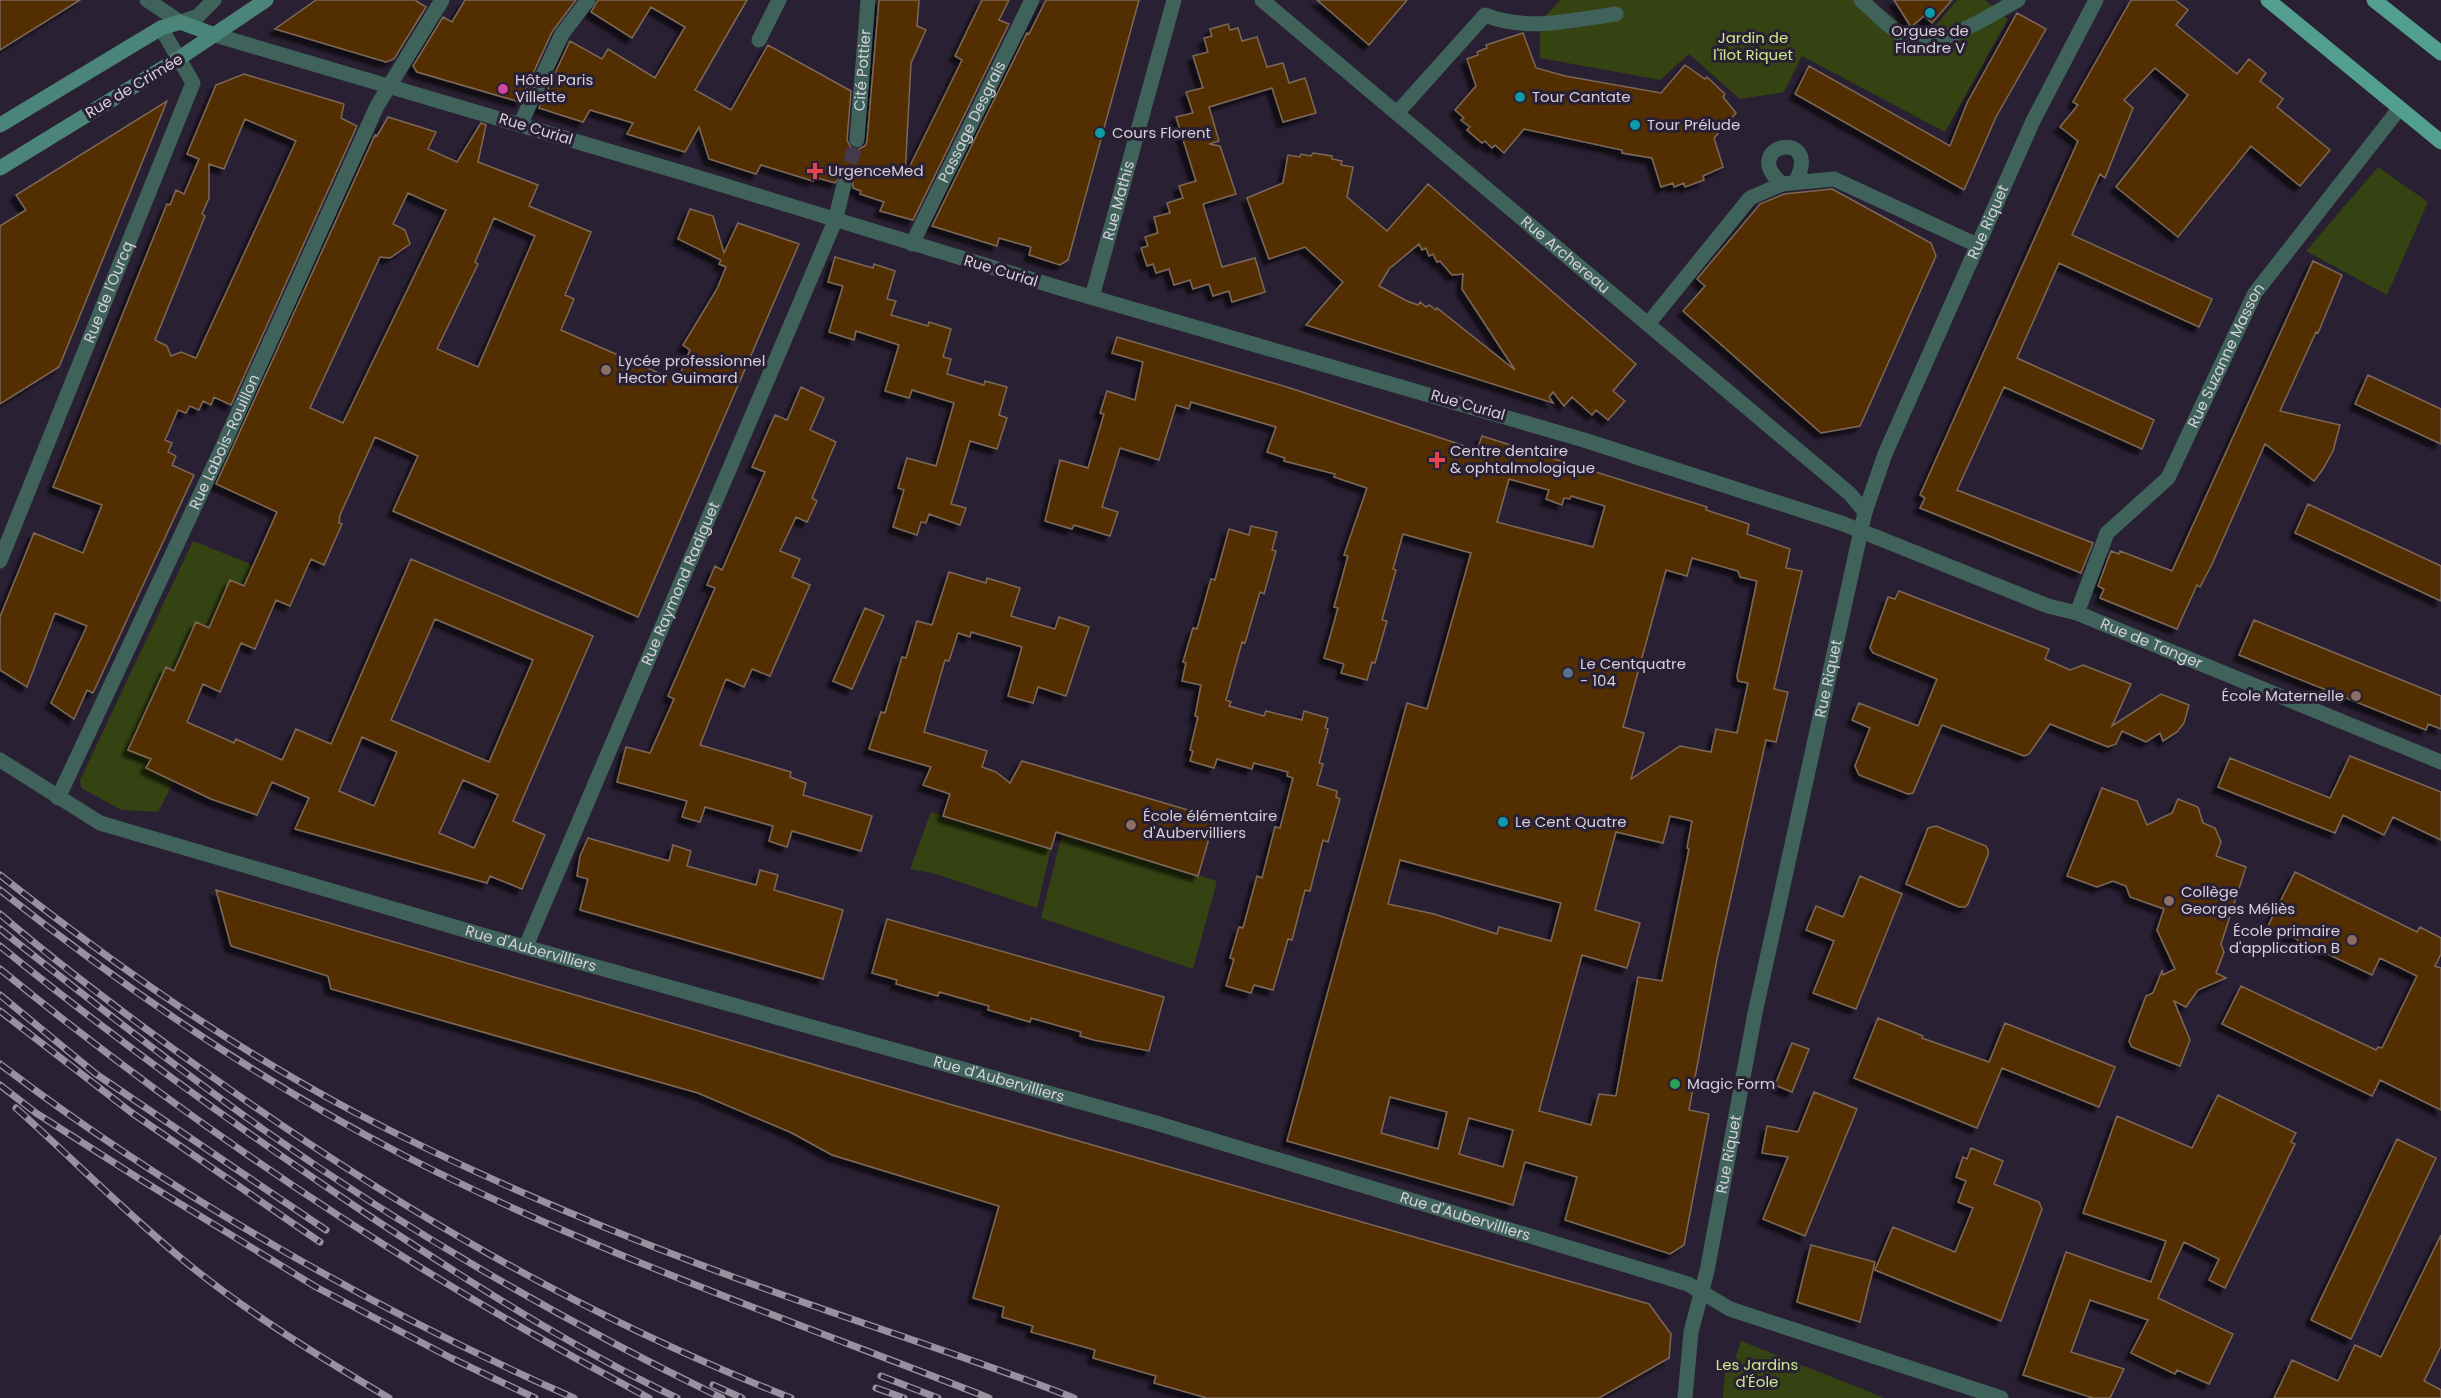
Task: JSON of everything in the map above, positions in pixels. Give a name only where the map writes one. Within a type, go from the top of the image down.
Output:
[{"type":"main road","name":"Rue de Crimée","points":[[0,168],[178,59],[266,0]]},
{"type":"main road","points":[[2268,0],[2441,142]]},
{"type":"main road","points":[[2374,0],[2441,53]]},
{"type":"main road","points":[[0,125],[160,28],[180,22]]},
{"type":"main road","name":"Rue Curial","points":[[180,22],[215,35]]},
{"type":"street","name":"Rue Curial","points":[[147,0],[180,22]]},
{"type":"street","points":[[180,22],[198,16],[214,0]]},
{"type":"street","name":"Rue Labois-Rouillon","points":[[58,798],[223,446],[377,106],[442,0]]},
{"type":"street","points":[[520,125],[562,34],[588,0]]},
{"type":"street","points":[[759,40],[779,0]]},
{"type":"street","name":"Cité Pottier","points":[[857,140],[868,0]]},
{"type":"street","name":"Passage Desgrais","points":[[912,244],[1032,0]]},
{"type":"street","name":"Rue Archereau","points":[[1262,0],[1850,494],[1865,512]]},
{"type":"street","points":[[1861,0],[1904,36],[1920,42],[1937,41],[2018,0]]},
{"type":"street","name":"Rue Riquet","points":[[1685,1398],[1691,1332],[1707,1271],[1757,1001],[1865,512],[1885,454],[1977,245],[2033,121],[2096,0]]},
{"type":"street","name":"Rue Mathis","points":[[1092,297],[1171,1]]},
{"type":"street","points":[[1397,113],[1485,15],[1528,26],[1616,14]]},
{"type":"street","name":"Rue de l'Ourcq","points":[[0,561],[193,83],[160,28]]},
{"type":"street","name":"Rue Curial","points":[[215,35],[690,175],[912,244],[1540,427],[1860,531]]},
{"type":"street","name":"Rue Suzanne Masson","points":[[2077,613],[2107,533],[2168,478],[2255,294],[2399,109]]},
{"type":"street","points":[[1648,324],[1750,198],[1789,183],[1834,179],[1977,245]]},
{"type":"street","points":[[835,221],[844,185]]},
{"type":"street","name":"Rue Raymond Radiguet","points":[[526,946],[835,221]]},
{"type":"street","name":"Rue de Tanger","points":[[1860,531],[2048,606],[2077,613],[2441,762]]},
{"type":"street","name":"Rue d'Aubervilliers","points":[[0,760],[100,823],[526,946],[1156,1123],[1659,1275],[1688,1284],[1730,1309],[2001,1398]]},
{"type":"green space","name":"Jardin de l'îlot Riquet","points":[[1560,0],[1871,0],[1907,29],[1931,31],[1957,0],[1985,0],[2008,19],[1945,132],[1802,56],[1784,92],[1740,99],[1689,54],[1660,80],[1540,58],[1540,22]]},
{"type":"green space","points":[[2378,167],[2428,202],[2387,295],[2306,251]]},
{"type":"green space","points":[[193,541],[253,565],[250,571],[254,573],[247,588],[219,615],[178,673],[166,667],[129,750],[151,759],[147,769],[174,781],[158,812],[122,810],[81,788],[80,780]]},
{"type":"green space","points":[[931,812],[1051,848],[1037,908],[933,873],[910,869]]},
{"type":"green space","points":[[1062,834],[1217,881],[1193,969],[1041,918]]},
{"type":"green space","name":"Les Jardins d'Éole","points":[[1741,1341],[1885,1398],[1723,1398],[1725,1370],[1731,1372]]},
{"type":"building","points":[[0,0],[80,0],[0,50]]},
{"type":"building","points":[[316,0],[415,0],[426,7],[394,59],[386,62],[275,29]]},
{"type":"building","points":[[465,0],[576,0],[552,32],[520,102],[417,72],[413,66],[443,17],[452,22]]},
{"type":"building","points":[[598,0],[747,0],[695,90],[731,110],[768,45],[851,91],[847,140],[851,148],[857,150],[865,146],[867,141],[879,0],[919,0],[917,26],[926,30],[911,63],[905,176],[962,60],[955,56],[982,0],[1009,0],[999,20],[1009,24],[913,220],[880,211],[884,202],[860,194],[861,191],[853,188],[853,182],[847,176],[841,176],[835,183],[814,177],[813,181],[761,165],[756,174],[709,159],[699,127],[685,152],[627,134],[633,123],[590,110],[583,122],[539,108],[570,41],[602,59],[608,49],[655,78],[685,27],[651,7],[632,38],[591,12]]},
{"type":"building","points":[[1046,0],[1139,0],[1068,260],[1060,265],[1029,255],[1031,247],[999,238],[997,246],[932,226],[1027,33],[1029,34]]},
{"type":"building","points":[[1317,0],[1407,0],[1369,45]]},
{"type":"building","name":"Orgues de Flandre V","points":[[1894,0],[1952,0],[1932,23],[1924,16],[1911,27]]},
{"type":"building","points":[[2131,0],[2175,0],[2188,10],[2176,25],[2237,74],[2249,59],[2266,73],[2260,81],[2283,99],[2277,107],[2330,150],[2300,186],[2251,146],[2178,237],[2116,187],[2188,95],[2155,68],[2124,100],[2133,108],[2105,178],[2100,174],[2072,235],[2212,299],[2199,327],[2059,263],[2017,358],[2154,420],[2142,449],[2004,387],[1957,490],[2093,543],[2081,573],[1920,508],[1925,498],[1920,495],[2078,141],[2060,127],[2078,105],[2073,102]]},
{"type":"building","points":[[2017,13],[2046,29],[1996,117],[1964,190],[1795,94],[1809,66],[1950,146],[1967,103]]},
{"type":"building","points":[[1228,24],[1230,30],[1238,28],[1242,41],[1257,37],[1267,67],[1283,63],[1289,83],[1305,78],[1316,113],[1283,122],[1272,88],[1209,107],[1219,141],[1209,144],[1220,146],[1236,194],[1203,204],[1222,267],[1255,258],[1265,292],[1232,302],[1229,291],[1213,296],[1209,284],[1193,289],[1190,280],[1174,285],[1169,269],[1156,273],[1153,264],[1147,266],[1141,248],[1148,246],[1145,237],[1158,233],[1154,217],[1170,213],[1167,203],[1183,198],[1179,186],[1196,181],[1176,117],[1193,113],[1186,92],[1203,88],[1193,56],[1208,52],[1204,38],[1212,36],[1210,29]]},
{"type":"building","points":[[1523,33],[1536,68],[1565,76],[1661,93],[1685,65],[1705,79],[1707,77],[1725,94],[1723,97],[1736,113],[1714,138],[1723,167],[1703,176],[1704,180],[1685,187],[1684,183],[1674,187],[1673,183],[1661,187],[1652,158],[1622,153],[1622,150],[1524,129],[1504,153],[1495,145],[1492,148],[1485,141],[1482,143],[1467,130],[1470,127],[1461,120],[1464,118],[1455,110],[1476,86],[1467,59],[1478,55],[1477,52],[1487,48],[1486,45]]},
{"type":"building","points":[[244,74],[344,104],[341,118],[357,126],[231,405],[214,397],[211,405],[203,401],[199,410],[190,406],[186,413],[178,410],[165,440],[172,443],[168,452],[176,456],[172,465],[194,475],[93,693],[87,690],[74,719],[51,703],[87,626],[55,613],[27,687],[0,670],[0,617],[34,533],[83,553],[102,505],[53,487],[167,204],[170,205],[176,190],[184,194],[199,159],[187,154],[216,85]],"holes":[[[245,119],[296,141],[196,358],[181,352],[171,356],[167,346],[155,340],[205,216],[202,214],[209,198],[209,164],[224,169]]]},
{"type":"building","points":[[167,101],[59,367],[0,404],[0,226],[26,210],[16,195]]},
{"type":"building","points":[[388,117],[436,132],[428,149],[457,162],[481,123],[486,125],[478,162],[538,185],[529,206],[591,232],[565,295],[574,299],[561,330],[677,381],[690,350],[683,345],[717,289],[726,267],[719,264],[721,260],[678,239],[690,209],[713,216],[724,253],[738,223],[799,244],[638,617],[393,511],[418,456],[375,437],[340,515],[339,523],[342,524],[324,565],[311,559],[290,606],[276,600],[255,649],[241,643],[220,692],[203,684],[187,722],[234,743],[236,739],[282,760],[296,729],[331,744],[411,559],[593,636],[513,821],[545,835],[522,889],[490,876],[487,883],[295,829],[309,798],[272,782],[257,815],[211,799],[146,768],[151,759],[128,750],[166,667],[174,671],[196,622],[209,628],[230,580],[244,586],[277,512],[216,484],[375,135],[377,136]],"holes":[[[408,193],[446,210],[343,423],[310,408],[380,257],[390,258],[410,244],[405,230],[393,224]],[[494,218],[535,236],[478,367],[437,349],[478,264],[475,262]],[[435,619],[533,660],[489,762],[391,720]],[[362,737],[397,752],[374,806],[339,791]],[[463,780],[498,795],[474,848],[439,833]]]},
{"type":"building","points":[[1313,153],[1332,156],[1332,159],[1342,161],[1341,165],[1353,167],[1347,197],[1387,231],[1428,184],[1636,364],[1613,391],[1625,401],[1608,420],[1596,410],[1592,415],[1572,397],[1564,406],[1553,392],[1549,397],[1553,403],[1306,325],[1343,282],[1305,247],[1269,259],[1247,198],[1283,183],[1288,155],[1311,156]],"holes":[[[1419,244],[1422,250],[1426,248],[1429,256],[1433,254],[1437,262],[1440,261],[1452,275],[1463,274],[1462,289],[1515,370],[1437,308],[1436,310],[1420,302],[1418,305],[1407,301],[1379,286],[1389,269]]]},
{"type":"building","points":[[1832,189],[1931,243],[1936,256],[1860,426],[1821,433],[1683,311],[1705,286],[1697,279],[1760,204],[1784,194]]},
{"type":"building","points":[[835,257],[873,268],[874,264],[895,271],[887,299],[896,301],[891,315],[928,326],[929,322],[951,329],[943,357],[951,359],[947,374],[984,385],[985,381],[1007,387],[999,415],[1007,418],[997,449],[970,441],[951,504],[966,508],[960,525],[929,514],[926,523],[921,522],[917,535],[893,527],[904,490],[898,488],[907,458],[936,466],[954,403],[912,390],[909,398],[885,391],[899,345],[856,331],[854,340],[829,332],[843,286],[828,282]]},
{"type":"building","points":[[2313,261],[2342,275],[2318,333],[2316,332],[2280,411],[2340,425],[2333,451],[2323,469],[2314,481],[2265,444],[2212,564],[2200,587],[2197,585],[2177,629],[2100,598],[2104,589],[2098,586],[2111,551],[2119,554],[2120,551],[2172,571]]},
{"type":"building","points":[[1117,337],[1290,388],[1477,450],[1482,436],[1707,507],[1706,510],[1749,524],[1747,534],[1790,549],[1786,568],[1802,571],[1774,689],[1788,692],[1776,742],[1766,740],[1717,959],[1689,1110],[1709,1114],[1684,1245],[1670,1254],[1565,1220],[1577,1177],[1525,1162],[1513,1205],[1287,1141],[1407,703],[1427,709],[1471,553],[1403,534],[1382,620],[1387,621],[1375,663],[1372,662],[1367,680],[1341,673],[1344,664],[1324,658],[1338,608],[1334,607],[1348,556],[1344,555],[1367,488],[1334,477],[1335,474],[1284,461],[1285,458],[1267,452],[1276,427],[1191,402],[1189,409],[1176,405],[1159,460],[1120,448],[1102,507],[1118,512],[1110,536],[1074,525],[1072,529],[1045,521],[1060,460],[1088,468],[1104,414],[1100,413],[1107,391],[1135,400],[1143,362],[1112,353]],"holes":[[[1509,479],[1549,490],[1546,499],[1562,505],[1564,498],[1570,499],[1571,496],[1605,506],[1593,547],[1497,522]],[[1692,558],[1738,571],[1740,577],[1757,581],[1737,676],[1738,681],[1748,683],[1737,733],[1716,729],[1711,752],[1680,746],[1631,779],[1644,733],[1623,727],[1666,570],[1687,576]],[[1670,816],[1692,821],[1687,848],[1689,849],[1662,981],[1638,977],[1616,1096],[1599,1094],[1591,1125],[1539,1111],[1582,955],[1627,968],[1640,923],[1595,910],[1616,832],[1663,843]],[[1400,860],[1561,903],[1551,941],[1499,927],[1497,934],[1434,914],[1388,904]],[[1390,1097],[1447,1112],[1438,1149],[1381,1133]],[[1469,1118],[1513,1130],[1503,1167],[1459,1154]]]},
{"type":"building","points":[[2368,375],[2441,409],[2441,444],[2355,404]]},
{"type":"building","points":[[801,387],[824,398],[810,430],[836,442],[812,498],[817,501],[807,522],[796,517],[780,551],[800,559],[792,577],[810,585],[770,676],[752,669],[744,687],[726,679],[700,745],[791,772],[790,777],[806,783],[803,795],[872,816],[861,851],[792,831],[787,847],[769,841],[773,826],[705,807],[700,822],[682,817],[687,801],[617,782],[626,747],[650,753],[674,699],[668,696],[715,588],[707,585],[715,566],[722,570],[765,472],[752,467],[775,415],[787,420]]},
{"type":"building","points":[[2308,504],[2441,566],[2441,601],[2295,533]]},
{"type":"building","points":[[1251,526],[1277,532],[1272,550],[1276,551],[1264,594],[1260,592],[1245,643],[1242,642],[1226,700],[1231,702],[1229,706],[1264,716],[1266,711],[1302,720],[1304,711],[1328,718],[1325,728],[1328,729],[1319,763],[1323,764],[1317,785],[1337,791],[1336,797],[1340,799],[1328,842],[1323,840],[1310,891],[1305,890],[1292,940],[1288,939],[1273,990],[1254,985],[1251,993],[1226,986],[1234,959],[1230,958],[1239,927],[1243,928],[1257,876],[1262,878],[1275,827],[1280,828],[1293,778],[1287,776],[1288,772],[1254,763],[1252,769],[1217,759],[1214,768],[1190,761],[1201,685],[1182,681],[1186,663],[1183,662],[1193,628],[1197,629],[1211,579],[1215,580],[1229,529],[1249,535]]},
{"type":"building","points":[[949,572],[986,583],[987,578],[1020,588],[1011,616],[1055,629],[1059,617],[1089,627],[1066,696],[1038,687],[1033,703],[1008,696],[1022,647],[971,632],[970,637],[958,633],[949,661],[945,660],[924,732],[987,751],[982,767],[996,772],[1010,783],[1022,761],[1215,818],[1198,876],[1056,832],[1051,849],[943,816],[950,794],[923,785],[931,767],[869,749],[881,712],[885,713],[902,657],[906,658],[917,621],[932,625]]},
{"type":"building","points":[[1899,591],[2049,649],[2045,659],[2070,670],[2083,665],[2131,684],[2112,726],[2161,694],[2189,705],[2184,723],[2177,732],[2163,741],[2160,733],[2146,742],[2122,731],[2116,744],[2108,747],[2050,724],[2029,754],[2024,756],[1942,725],[1913,793],[1908,794],[1859,775],[1855,766],[1870,728],[1852,720],[1859,703],[1918,726],[1937,679],[1873,653],[1870,648],[1888,597],[1895,599]]},
{"type":"building","points":[[865,608],[884,616],[852,689],[833,681]]},
{"type":"building","points":[[2254,620],[2441,696],[2441,729],[2428,724],[2426,730],[2239,655]]},
{"type":"building","points":[[2350,756],[2441,792],[2441,840],[2393,817],[2384,835],[2343,815],[2335,833],[2218,787],[2230,758],[2330,798]]},
{"type":"building","name":"Collège Georges Méliès","points":[[2102,788],[2137,801],[2147,825],[2172,813],[2178,799],[2198,807],[2203,823],[2215,828],[2221,842],[2216,856],[2246,867],[2221,944],[2224,952],[2216,973],[2226,978],[2198,990],[2186,1007],[2174,1001],[2190,1040],[2180,1066],[2132,1047],[2129,1041],[2146,996],[2153,993],[2162,971],[2163,975],[2175,969],[2157,930],[2164,909],[2130,897],[2126,886],[2113,881],[2097,887],[2067,876]]},
{"type":"building","points":[[1936,826],[1986,846],[1988,850],[1988,855],[1965,907],[1959,907],[1906,884],[1928,828]]},
{"type":"building","points":[[588,838],[669,861],[673,845],[691,851],[687,866],[756,885],[760,870],[778,875],[774,890],[843,910],[823,979],[580,910],[588,879],[577,876],[580,856]]},
{"type":"building","points":[[2295,872],[2417,932],[2420,927],[2441,938],[2441,954],[2435,966],[2441,968],[2441,1110],[2380,1080],[2372,1096],[2222,1024],[2241,986],[2376,1050],[2378,1047],[2382,1048],[2417,976],[2380,958],[2372,975],[2268,926]]},
{"type":"building","points":[[1860,876],[1902,894],[1856,1009],[1813,993],[1834,941],[1806,930],[1816,906],[1843,917]]},
{"type":"building","points":[[216,890],[949,1104],[1649,1304],[1671,1334],[1669,1358],[1599,1398],[1207,1398],[1154,1383],[1156,1376],[1093,1358],[1095,1350],[1031,1332],[1033,1326],[1002,1317],[1004,1307],[973,1298],[999,1206],[832,1155],[792,1133],[698,1093],[331,989],[328,976],[231,946]]},
{"type":"building","points":[[887,919],[1164,997],[1149,1051],[1094,1040],[1080,1036],[1081,1032],[1031,1018],[1030,1022],[988,1010],[989,1006],[939,992],[938,996],[896,984],[897,980],[872,973]]},
{"type":"building","points":[[1878,1018],[1923,1036],[1922,1038],[1989,1062],[2005,1023],[2115,1067],[2099,1107],[2002,1068],[1977,1128],[1854,1078]]},
{"type":"building","points":[[1792,1043],[1809,1049],[1792,1092],[1775,1085]]},
{"type":"building","points":[[1814,1092],[1857,1109],[1805,1236],[1763,1219],[1788,1157],[1762,1153],[1767,1126],[1798,1132]]},
{"type":"building","points":[[2218,1095],[2296,1133],[2291,1142],[2295,1144],[2225,1288],[2209,1280],[2219,1259],[2184,1242],[2158,1298],[2233,1334],[2209,1384],[2177,1370],[2175,1374],[2131,1353],[2148,1320],[2090,1300],[2071,1352],[2124,1369],[2110,1398],[2093,1398],[2023,1375],[2066,1252],[2151,1282],[2166,1241],[2083,1213],[2117,1116],[2192,1148]]},
{"type":"building","points":[[2397,1139],[2436,1158],[2351,1339],[2311,1320]]},
{"type":"building","points":[[1971,1148],[2003,1161],[1994,1184],[2039,1202],[2042,1209],[2001,1321],[1875,1270],[1893,1227],[1955,1252],[1973,1208],[1958,1202],[1966,1181],[1956,1177],[1963,1157],[1967,1159]]},
{"type":"building","points":[[2441,1235],[2441,1346],[2424,1381],[2441,1390],[2441,1398],[2274,1398],[2292,1360],[2338,1381],[2355,1345],[2381,1357]]},
{"type":"building","points":[[1811,1245],[1875,1262],[1860,1322],[1797,1302]]},
{"type":"tunnel","points":[[844,185],[857,140]]},
{"type":"railway","points":[[0,875],[85,940],[172,1002],[309,1087],[404,1138],[553,1206],[654,1247],[1074,1398]]},
{"type":"railway","points":[[0,890],[96,963],[195,1032],[297,1096],[403,1155],[474,1190],[619,1254],[989,1398]]},
{"type":"railway","points":[[0,914],[100,995],[204,1071],[274,1120],[415,1211],[560,1293],[635,1330],[791,1398]]},
{"type":"railway","points":[[0,929],[230,1106],[374,1204],[545,1306],[722,1398]]},
{"type":"railway","points":[[0,946],[180,1084],[365,1213],[518,1311],[636,1378],[677,1398]]},
{"type":"railway","points":[[0,969],[154,1088],[314,1200],[479,1303],[649,1398]]},
{"type":"railway","points":[[0,995],[96,1074],[326,1230]]},
{"type":"railway","points":[[0,1011],[132,1113],[320,1242]]},
{"type":"railway","points":[[0,1064],[134,1159],[278,1248],[426,1328],[574,1398]]},
{"type":"railway","points":[[0,1085],[36,1113],[316,1287],[451,1358],[535,1398]]},
{"type":"railway","points":[[16,1108],[144,1226],[212,1283],[286,1335],[389,1398]]},
{"type":"railway","points":[[881,1376],[938,1398]]},
{"type":"railway","points":[[713,1385],[742,1398]]},
{"type":"railway","points":[[876,1388],[904,1398]]},
{"type":"place","name":"Orgues de Flandre V","points":[[1930,13]]},
{"type":"place","name":"Hôtel Paris Villette","points":[[503,89]]},
{"type":"place","name":"Tour Cantate","points":[[1520,97]]},
{"type":"place","name":"Tour Prélude","points":[[1635,125]]},
{"type":"place","name":"Cours Florent","points":[[1100,133]]},
{"type":"place","name":"UrgenceMed","points":[[815,171]]},
{"type":"place","name":"Lycée professionnel Hector Guimard","points":[[606,370]]},
{"type":"place","name":"Centre dentaire & ophtalmologique","points":[[1437,460]]},
{"type":"place","name":"Le Centquatre - 104","points":[[1568,673]]},
{"type":"place","name":"École Maternelle","points":[[2356,696]]},
{"type":"place","name":"Le Cent Quatre","points":[[1503,822]]},
{"type":"place","name":"École élémentaire d'Aubervilliers","points":[[1131,825]]},
{"type":"place","name":"Collège Georges Méliès","points":[[2169,901]]},
{"type":"place","name":"École primaire d'application B","points":[[2352,940]]},
{"type":"place","name":"Magic Form","points":[[1675,1084]]}]
